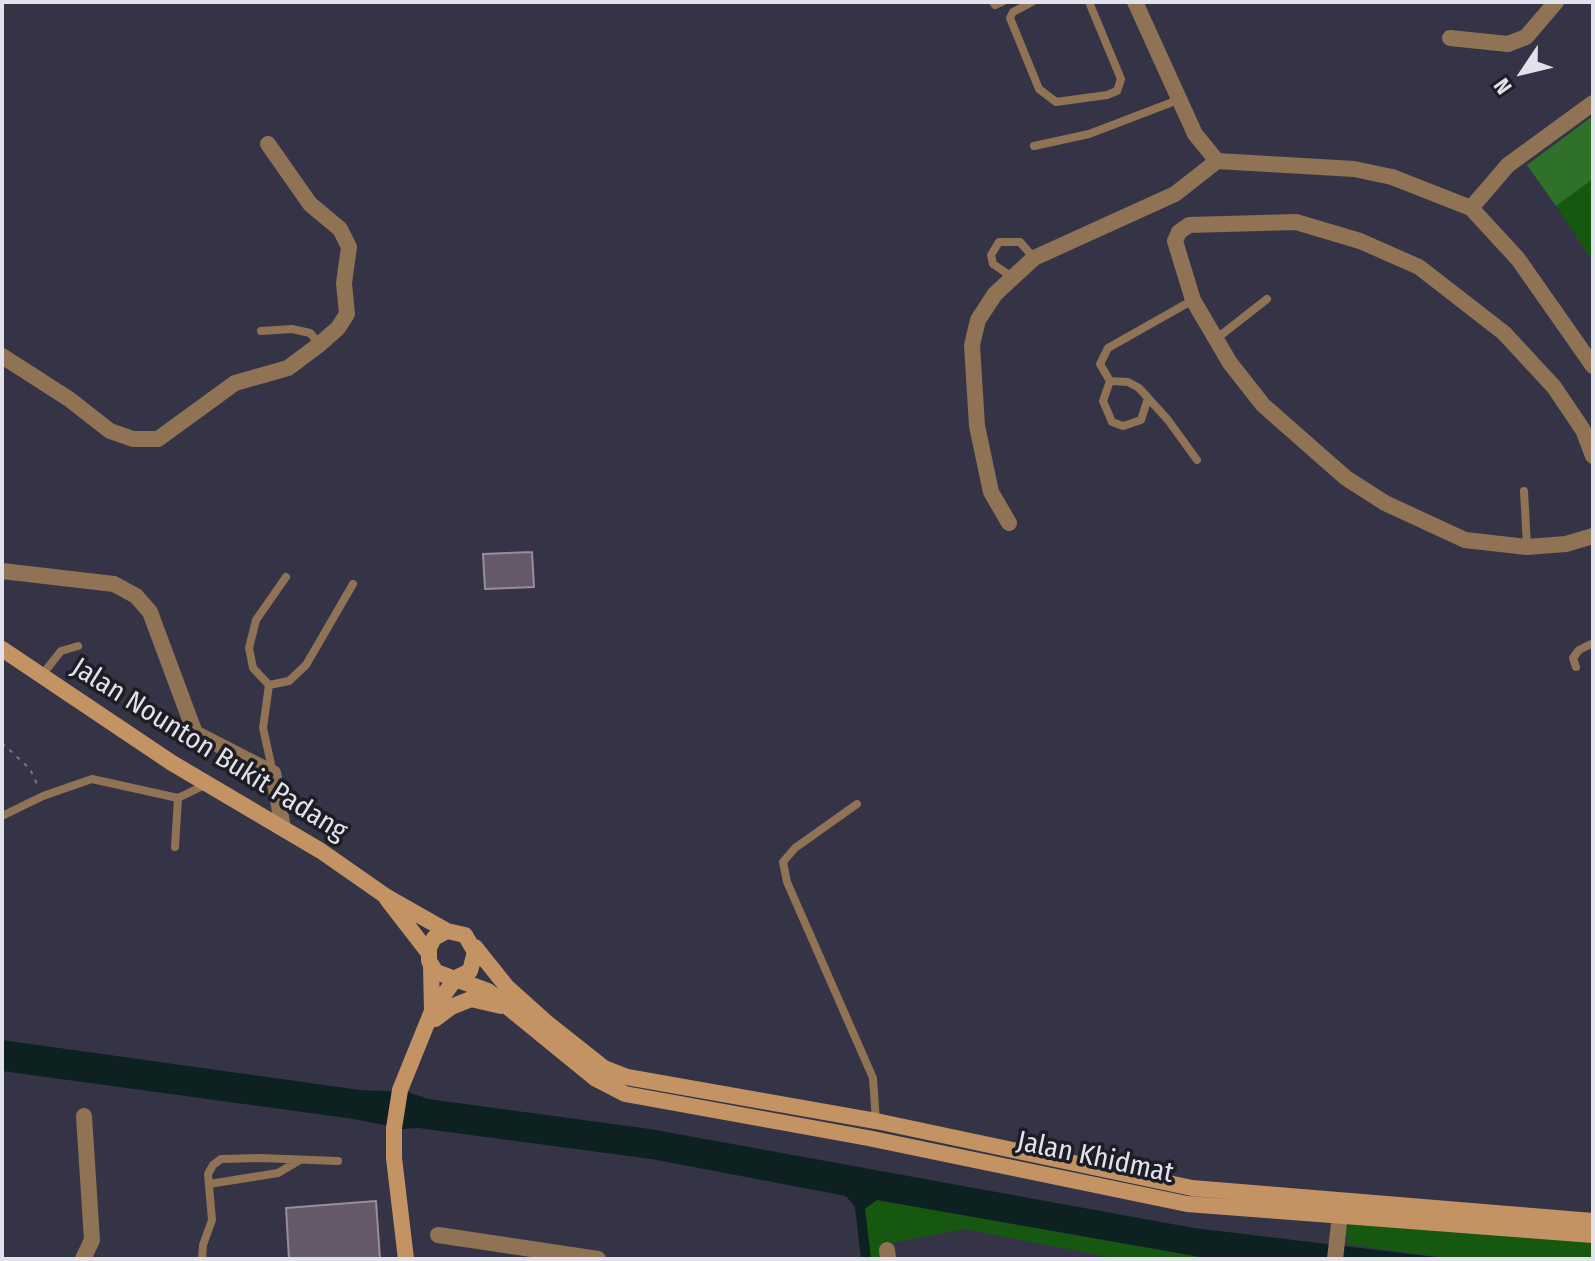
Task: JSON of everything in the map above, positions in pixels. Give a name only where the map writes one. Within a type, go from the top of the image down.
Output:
[{"type":"street","points":[[1135,2],[1195,134],[1217,161]]},
{"type":"street","points":[[1450,38],[1508,44],[1526,37],[1556,2]]},
{"type":"street","points":[[1471,208],[1508,165],[1593,103]]},
{"type":"street","points":[[2,356],[69,399],[110,431],[133,439],[158,439],[235,383],[288,368],[320,344],[338,328],[347,314],[344,283],[349,247],[340,229],[310,204],[268,144]]},
{"type":"street","points":[[1009,523],[991,492],[977,426],[972,345],[978,320],[1012,277],[1034,258],[1175,194],[1217,161],[1354,169],[1392,177],[1471,208],[1518,259],[1593,366]]},
{"type":"street","points":[[1593,456],[1583,430],[1554,387],[1504,333],[1451,290],[1394,254],[1296,222],[1189,225],[1179,232],[1175,241],[1193,300],[1215,340],[1263,405],[1346,478],[1385,503],[1465,540],[1527,547],[1566,544],[1593,536]]},
{"type":"street","points":[[2,571],[114,584],[136,596],[150,612],[195,733],[273,773],[283,828]]},
{"type":"street","name":"Jalan Nounton Bukit Padang","points":[[2,649],[208,784],[357,874],[387,897],[447,931]]},
{"type":"street","name":"Jalan Nounton Bukit Padang","points":[[387,897],[429,959]]},
{"type":"street","points":[[430,1018],[429,959],[434,938],[447,931],[463,934],[512,992],[611,1071],[876,1121],[1192,1188],[1593,1221]]},
{"type":"street","points":[[406,1259],[394,1128],[400,1090],[430,1018],[456,978],[472,968],[475,947]]},
{"type":"street","points":[[429,959],[443,977],[456,978]]},
{"type":"street","name":"Jalan Khidmat","points":[[456,978],[488,991],[596,1079],[625,1094],[868,1138],[1187,1204],[1593,1235]]},
{"type":"street","points":[[430,1018],[471,999],[514,1011]]},
{"type":"street","points":[[83,1259],[92,1240],[84,1116]]},
{"type":"street","points":[[1335,1259],[1340,1215]]},
{"type":"street","points":[[438,1235],[598,1259]]},
{"type":"lane","points":[[993,2],[995,5],[1002,2]]},
{"type":"lane","points":[[1032,2],[1013,12],[1010,18],[1039,89],[1056,102],[1107,95],[1117,91],[1121,79],[1089,2]]},
{"type":"lane","points":[[1034,146],[1089,134],[1178,100]]},
{"type":"lane","points":[[1012,277],[993,264],[991,255],[999,242],[1020,242],[1034,258]]},
{"type":"lane","points":[[1215,340],[1267,299]]},
{"type":"lane","points":[[1148,398],[1141,420],[1123,426],[1112,422],[1103,401],[1110,381],[1100,364],[1108,348],[1193,300]]},
{"type":"lane","points":[[261,331],[292,329],[310,333],[320,344]]},
{"type":"lane","points":[[1110,381],[1128,382],[1148,398],[1197,460]]},
{"type":"lane","points":[[1524,491],[1527,547]]},
{"type":"lane","points":[[269,685],[253,668],[249,648],[256,620],[286,577]]},
{"type":"lane","points":[[269,685],[289,681],[306,665],[353,584]]},
{"type":"lane","points":[[1576,667],[1573,658],[1579,650],[1593,643]]},
{"type":"lane","points":[[42,676],[61,651],[78,646]]},
{"type":"lane","points":[[269,685],[263,728],[273,773]]},
{"type":"lane","points":[[2,816],[43,796],[92,779],[178,798],[208,784]]},
{"type":"lane","points":[[175,847],[178,798]]},
{"type":"lane","points":[[857,804],[795,848],[783,862],[787,882],[873,1078],[876,1121]]},
{"type":"lane","points":[[202,1259],[203,1245],[212,1220],[208,1174],[221,1159],[338,1161]]},
{"type":"lane","points":[[209,1184],[278,1173],[301,1160]]},
{"type":"path","points":[[2,743],[30,769],[43,796]]},
{"type":"green space","points":[[1593,116],[1593,179],[1556,206],[1527,165]]},
{"type":"green space","points":[[1593,179],[1593,262],[1556,206]]},
{"type":"green space","points":[[877,1200],[1212,1259],[1119,1259],[965,1229],[881,1245],[882,1259],[871,1259],[865,1208]]},
{"type":"green space","points":[[1351,1221],[1593,1239],[1593,1259],[1452,1259],[1347,1244],[1347,1237],[1343,1236]]},
{"type":"shaded area","points":[[2,1040],[360,1090],[408,1092],[428,1099],[650,1129],[1194,1228],[1452,1259],[1212,1259],[877,1200],[865,1209],[871,1259],[861,1259],[855,1207],[846,1196],[651,1159],[418,1128],[403,1129],[354,1119],[2,1071]]},
{"type":"building","points":[[532,552],[534,587],[485,589],[483,554]]},
{"type":"building","points":[[376,1201],[380,1259],[289,1259],[286,1208]]}]
